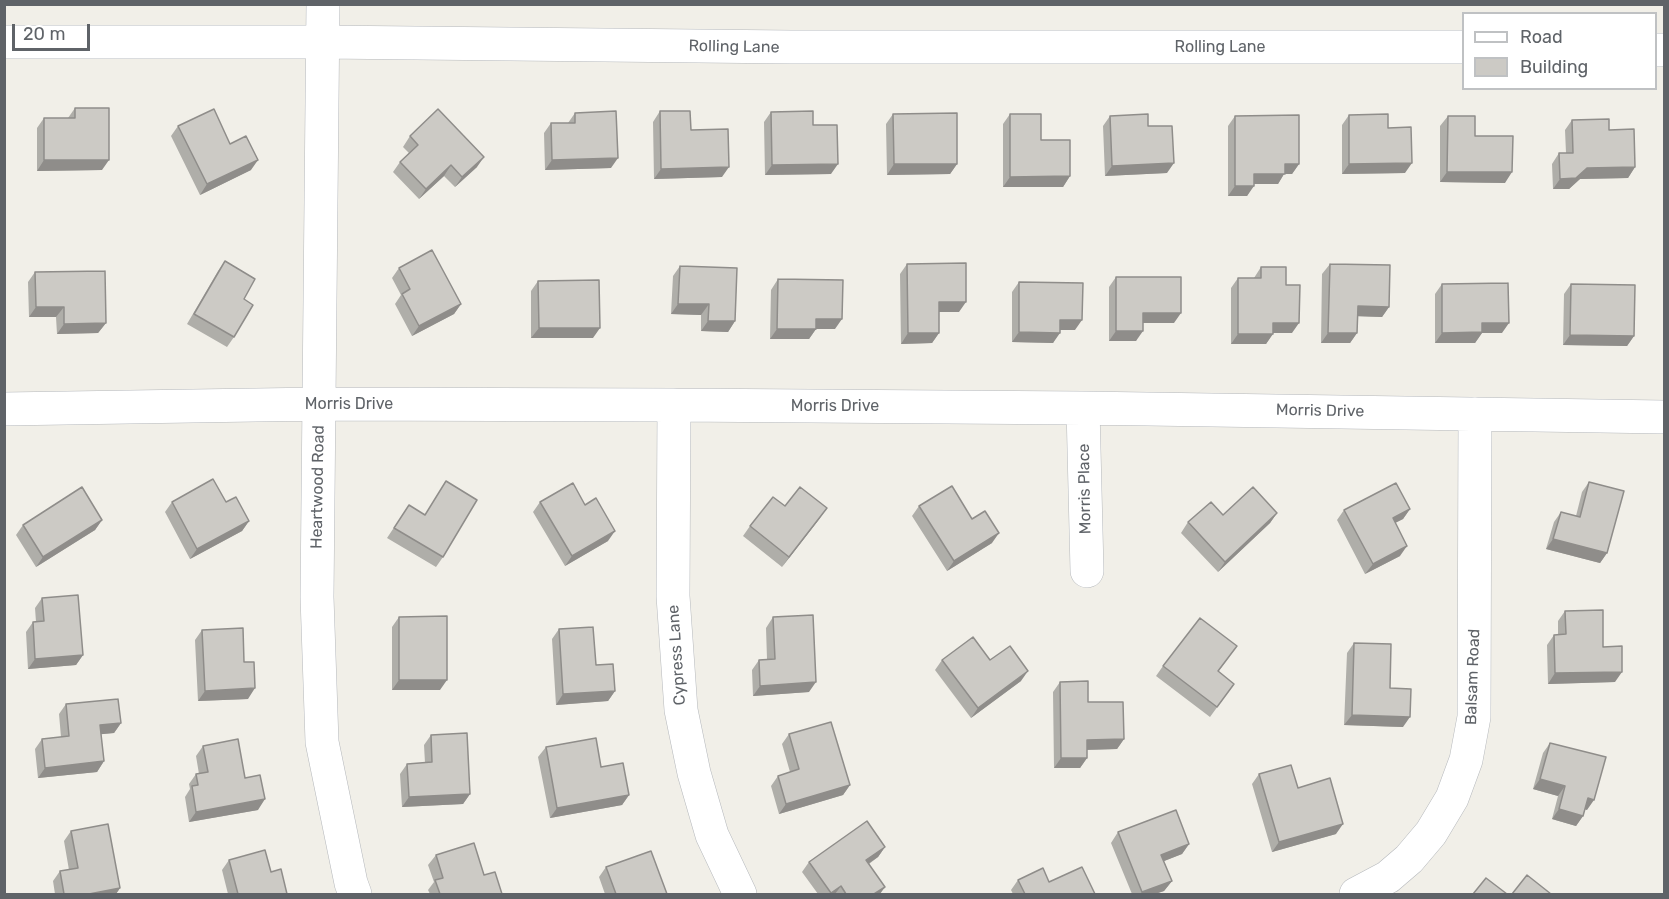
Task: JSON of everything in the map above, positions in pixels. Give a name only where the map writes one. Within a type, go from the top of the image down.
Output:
[{"type":"street","name":"Heartwood Road","points":[[323,4],[317,597],[322,742],[355,894]]},
{"type":"street","name":"Rolling Lane","points":[[4,42],[323,42],[791,47],[1462,47]]},
{"type":"street","name":"Morris Drive","points":[[4,409],[319,404],[674,405],[1083,408],[1665,417]]},
{"type":"street","name":"Cypress Lane","points":[[674,405],[673,596],[681,710],[694,773],[712,835],[740,894]]},
{"type":"street","name":"Morris Place","points":[[1083,408],[1086,571]]},
{"type":"street","name":"Balsam Road","points":[[1356,894],[1388,877],[1409,859],[1431,834],[1452,798],[1466,760],[1474,717],[1475,414]]},
{"type":"building","points":[[75,108],[109,108],[109,160],[44,160],[44,118],[75,118]]},
{"type":"building","points":[[214,109],[230,144],[246,136],[258,160],[207,184],[178,126]]},
{"type":"building","points":[[438,109],[484,157],[462,177],[451,165],[426,189],[400,162],[418,145],[410,136]]},
{"type":"building","points":[[616,111],[618,158],[552,160],[551,123],[575,123],[575,113]]},
{"type":"building","points":[[660,111],[690,111],[691,130],[728,129],[729,167],[661,169]]},
{"type":"building","points":[[813,111],[813,125],[837,125],[838,164],[772,165],[771,112]]},
{"type":"building","points":[[957,113],[957,164],[894,164],[893,114]]},
{"type":"building","points":[[1010,114],[1041,114],[1041,140],[1070,140],[1070,176],[1010,177]]},
{"type":"building","points":[[1148,114],[1148,126],[1172,126],[1174,163],[1112,166],[1110,116]]},
{"type":"building","points":[[1388,114],[1388,128],[1411,127],[1412,163],[1349,164],[1349,115]]},
{"type":"building","points":[[1299,115],[1299,164],[1285,164],[1285,174],[1254,174],[1254,186],[1235,186],[1235,116]]},
{"type":"building","points":[[1448,116],[1475,116],[1475,136],[1513,136],[1512,172],[1447,172]]},
{"type":"building","points":[[1609,119],[1609,130],[1634,129],[1635,167],[1587,168],[1576,178],[1560,179],[1559,153],[1573,153],[1572,120]]},
{"type":"building","points":[[432,250],[461,304],[419,326],[402,294],[410,289],[399,268]]},
{"type":"building","points":[[225,261],[255,279],[244,299],[253,305],[234,337],[194,314]]},
{"type":"building","points":[[966,263],[966,302],[939,302],[939,333],[908,333],[907,264]]},
{"type":"building","points":[[1330,264],[1390,265],[1389,307],[1358,306],[1357,333],[1328,333]]},
{"type":"building","points":[[680,266],[737,268],[735,321],[708,321],[709,304],[678,304]]},
{"type":"building","points":[[1261,267],[1286,267],[1286,285],[1300,285],[1299,323],[1273,323],[1273,334],[1238,334],[1238,278],[1261,278]]},
{"type":"building","points":[[105,271],[106,323],[64,324],[64,307],[36,307],[35,272]]},
{"type":"building","points":[[1116,277],[1181,277],[1181,313],[1143,313],[1143,331],[1116,331]]},
{"type":"building","points":[[778,279],[843,280],[842,319],[816,319],[816,329],[777,329]]},
{"type":"building","points":[[599,280],[600,328],[539,328],[538,281]]},
{"type":"building","points":[[1019,282],[1083,283],[1082,320],[1060,320],[1060,333],[1019,332]]},
{"type":"building","points":[[1508,283],[1509,323],[1482,323],[1482,332],[1442,333],[1442,284]]},
{"type":"building","points":[[1571,284],[1635,285],[1634,336],[1570,335]]},
{"type":"building","points":[[213,479],[226,502],[236,497],[249,521],[197,549],[172,502]]},
{"type":"building","points":[[446,481],[477,500],[443,557],[394,528],[409,505],[425,515]]},
{"type":"building","points":[[1589,482],[1624,491],[1607,553],[1553,539],[1561,512],[1580,517]]},
{"type":"building","points":[[573,483],[585,505],[596,498],[615,531],[572,556],[540,502]]},
{"type":"building","points":[[1396,483],[1410,509],[1393,518],[1407,546],[1373,564],[1344,510]]},
{"type":"building","points":[[952,486],[972,519],[985,511],[999,533],[954,561],[919,506]]},
{"type":"building","points":[[82,487],[102,520],[43,557],[23,525]]},
{"type":"building","points":[[800,487],[827,508],[789,557],[750,526],[773,497],[785,506]]},
{"type":"building","points":[[1253,487],[1277,513],[1225,562],[1188,522],[1211,502],[1223,515]]},
{"type":"building","points":[[78,595],[83,655],[35,659],[33,622],[44,621],[42,598]]},
{"type":"building","points":[[1603,610],[1603,647],[1622,646],[1622,672],[1555,673],[1554,635],[1566,634],[1565,611]]},
{"type":"building","points":[[813,615],[816,682],[760,686],[759,660],[775,659],[773,617]]},
{"type":"building","points":[[447,616],[447,680],[399,680],[399,617]]},
{"type":"building","points":[[1200,618],[1237,646],[1218,671],[1234,684],[1217,707],[1163,666]]},
{"type":"building","points":[[593,627],[596,665],[613,664],[615,691],[563,694],[559,629]]},
{"type":"building","points":[[243,628],[244,662],[254,662],[255,688],[205,691],[202,630]]},
{"type":"building","points":[[973,637],[990,660],[1010,646],[1028,671],[978,708],[942,660]]},
{"type":"building","points":[[1354,643],[1391,644],[1390,688],[1411,689],[1410,717],[1352,715]]},
{"type":"building","points":[[1088,681],[1088,702],[1123,702],[1124,739],[1087,740],[1087,758],[1061,758],[1060,682]]},
{"type":"building","points":[[118,699],[121,723],[100,725],[104,761],[45,768],[42,739],[69,736],[66,704]]},
{"type":"building","points":[[831,722],[850,785],[786,804],[778,776],[799,769],[789,734]]},
{"type":"building","points":[[467,733],[470,794],[409,797],[407,764],[432,762],[431,735]]},
{"type":"building","points":[[596,738],[601,767],[623,763],[629,795],[557,808],[546,747]]},
{"type":"building","points":[[238,739],[245,778],[260,775],[265,799],[196,812],[192,786],[198,785],[196,774],[208,772],[203,746]]},
{"type":"building","points":[[1550,743],[1606,757],[1594,800],[1588,798],[1583,816],[1559,809],[1565,786],[1540,779]]},
{"type":"building","points":[[1291,765],[1298,788],[1330,778],[1343,824],[1279,842],[1259,774]]},
{"type":"building","points":[[1176,810],[1189,844],[1161,855],[1172,881],[1142,892],[1118,832]]},
{"type":"building","points":[[867,821],[885,847],[866,860],[885,887],[874,894],[846,894],[841,886],[831,893],[809,862]]},
{"type":"building","points":[[108,824],[120,888],[89,894],[64,894],[60,871],[78,868],[71,831]]},
{"type":"building","points":[[474,843],[484,875],[495,872],[502,894],[440,894],[435,880],[443,878],[436,855]]},
{"type":"building","points":[[265,850],[271,872],[281,869],[287,894],[238,894],[229,860]]},
{"type":"building","points":[[651,851],[667,894],[616,894],[606,867]]},
{"type":"building","points":[[1082,867],[1095,894],[1025,894],[1018,880],[1043,868],[1049,882]]},
{"type":"building","points":[[1527,875],[1551,894],[1512,894]]},
{"type":"building","points":[[1486,878],[1507,894],[1473,894]]}]
